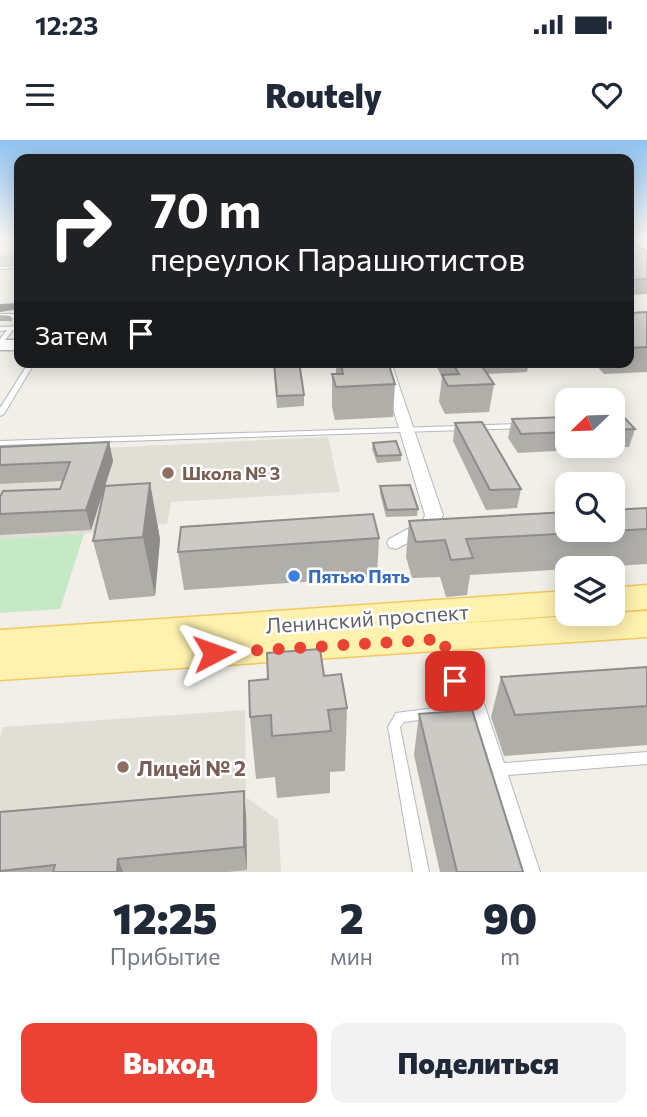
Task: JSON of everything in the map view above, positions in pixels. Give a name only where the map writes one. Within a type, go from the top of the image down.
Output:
[{"type":"main road","points":[[625,599],[647,597]]},
{"type":"main road","name":"Ленинский проспект","points":[[0,643],[555,604]]},
{"type":"main road","name":"Ленинский проспект","points":[[0,666],[647,624]]},
{"type":"street","points":[[387,368],[434,515],[431,524],[396,543]]},
{"type":"lane","points":[[0,344],[14,330]]},
{"type":"lane","points":[[0,414],[28,368]]},
{"type":"lane","points":[[0,443],[527,426]]},
{"type":"lane","points":[[421,872],[394,727],[400,717],[444,712],[456,705],[458,692],[443,639]]},
{"type":"lane","points":[[458,692],[474,692],[532,872]]},
{"type":"lane","points":[[498,770],[647,758]]},
{"type":"shaded area","name":"Школа № 3","points":[[328,437],[340,492],[171,502],[167,524],[111,528],[84,534],[0,539],[0,453]]},
{"type":"shaded area","name":"Лицей № 2","points":[[245,710],[246,797],[278,820],[281,872],[0,872],[0,737],[3,727]]},
{"type":"green space","points":[[84,534],[60,609],[0,613],[0,539]]},
{"type":"building","points":[[634,272],[647,272],[647,279],[634,280]]},
{"type":"building","points":[[647,312],[647,347],[634,348],[634,313]]},
{"type":"building","points":[[275,368],[300,368],[304,395],[277,396]]},
{"type":"building","points":[[342,368],[390,368],[395,384],[336,387],[332,374],[343,374]]},
{"type":"building","points":[[456,368],[483,368],[494,384],[448,386],[442,375],[459,374]]},
{"type":"building","points":[[555,417],[555,433],[521,434],[512,419]]},
{"type":"building","points":[[625,418],[635,429],[625,429]]},
{"type":"building","points":[[482,422],[521,489],[490,490],[455,423]]},
{"type":"building","points":[[396,441],[401,455],[377,456],[373,443]]},
{"type":"building","points":[[109,442],[86,510],[0,514],[0,497],[3,491],[60,489],[70,462],[0,465],[0,447]]},
{"type":"building","points":[[150,483],[143,537],[93,541],[105,486]]},
{"type":"building","points":[[410,485],[418,509],[387,510],[380,486]]},
{"type":"building","points":[[647,508],[647,529],[625,530],[625,509]]},
{"type":"building","points":[[555,513],[555,534],[466,539],[473,558],[451,560],[445,540],[416,542],[409,521]]},
{"type":"building","points":[[373,514],[379,538],[178,552],[181,527]]},
{"type":"building","points":[[320,649],[324,676],[341,674],[347,708],[328,710],[331,731],[272,736],[271,715],[250,717],[249,681],[268,679],[267,653]]},
{"type":"building","points":[[647,667],[647,706],[515,715],[501,677]]},
{"type":"building","points":[[472,710],[523,872],[457,872],[419,714]]},
{"type":"building","points":[[244,791],[244,847],[118,859],[117,872],[53,872],[55,865],[0,871],[0,812]]},
{"type":"place","name":"Школа № 3","points":[[168,473]]},
{"type":"place","name":"Пятью Пять","points":[[294,576]]},
{"type":"place","name":"Лицей № 2","points":[[123,767]]},
{"type":"route","points":[[214,653],[443,639],[455,681]]}]
